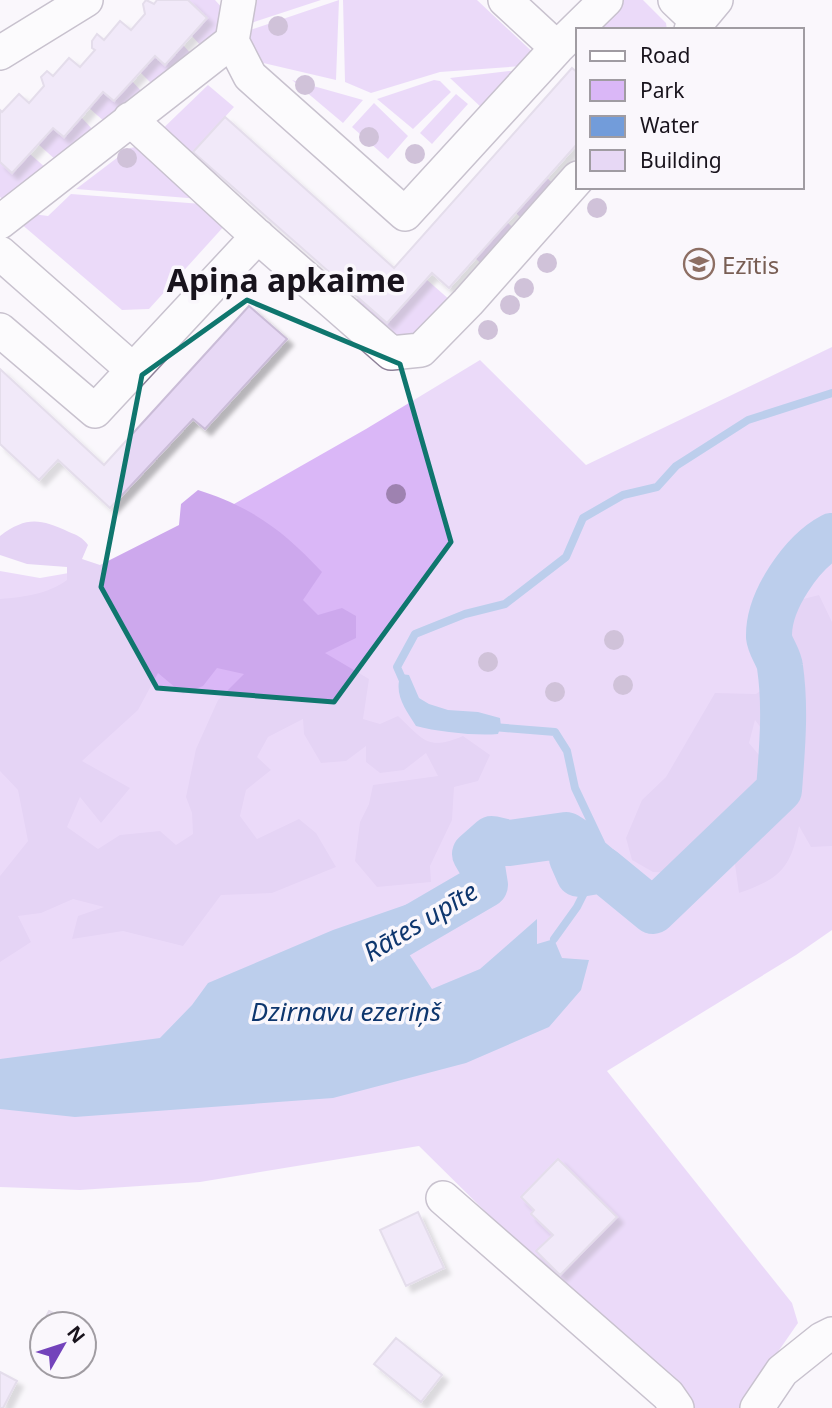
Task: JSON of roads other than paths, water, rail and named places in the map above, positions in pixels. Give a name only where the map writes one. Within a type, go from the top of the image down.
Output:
[{"type":"street","points":[[0,53],[86,0]]},
{"type":"street","points":[[505,0],[557,48]]},
{"type":"street","points":[[577,28],[606,0]]},
{"type":"street","points":[[233,13],[250,76],[405,214],[576,29]]},
{"type":"street","points":[[0,222],[130,119],[233,13]]},
{"type":"street","points":[[130,119],[391,353],[421,350],[468,302],[576,180]]},
{"type":"street","points":[[0,330],[95,411],[258,236]]},
{"type":"street","points":[[0,254],[134,370]]},
{"type":"street","points":[[443,1198],[668,1395],[677,1408]]},
{"type":"street","points":[[757,1408],[782,1371],[832,1334]]},
{"type":"water","points":[[401,674],[409,675],[419,698],[429,704],[448,710],[478,712],[500,718],[498,734],[457,733],[416,726],[400,695]]},
{"type":"water","name":"Dzirnavu ezeriņš","points":[[408,904],[443,909],[435,929],[405,948],[432,989],[480,969],[537,919],[537,944],[554,939],[562,958],[589,960],[581,990],[549,1027],[466,1063],[333,1098],[75,1117],[0,1109],[0,1059],[160,1038],[192,1005],[208,983],[333,930]]},
{"type":"waterway","points":[[404,683],[397,667],[415,634],[465,614],[505,604],[566,557],[583,518],[623,495],[657,487],[676,466],[748,420],[832,393]]},
{"type":"waterway","name":"Rātes upīte","points":[[389,941],[485,885],[482,866],[475,854],[492,839],[509,843],[566,835],[577,842],[572,858],[579,874],[603,870],[653,911],[779,790],[783,698],[779,663],[769,637],[770,623],[774,608],[789,579],[809,553],[832,536]]},
{"type":"waterway","points":[[493,727],[555,732],[567,751],[575,788],[602,845],[632,870]]},
{"type":"waterway","points":[[566,835],[594,828]]},
{"type":"waterway","points":[[596,833],[589,851],[607,857],[610,865],[603,870]]},
{"type":"waterway","points":[[554,939],[577,907],[586,889],[579,874]]},
{"type":"place","name":"Ezītis","points":[[699,264]]},
{"type":"district","name":"Apiņa apkaime","points":[[286,279]]}]
